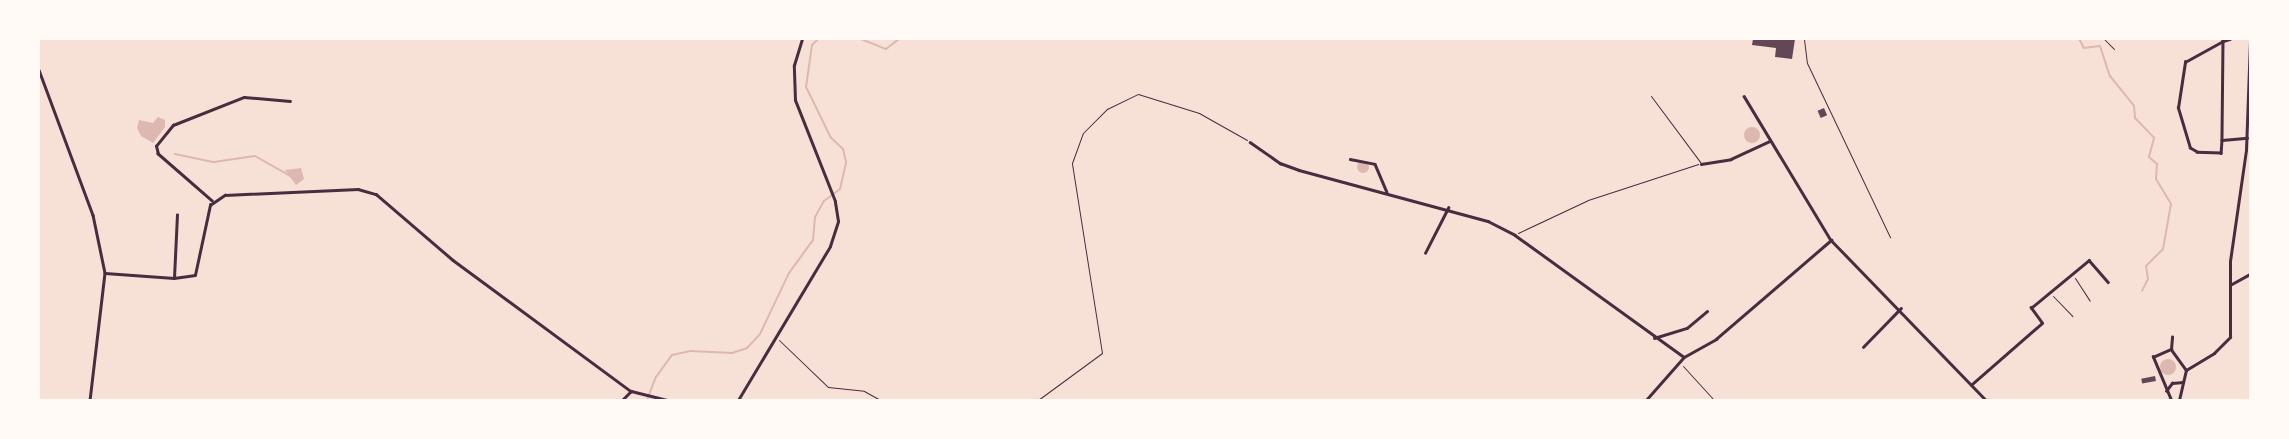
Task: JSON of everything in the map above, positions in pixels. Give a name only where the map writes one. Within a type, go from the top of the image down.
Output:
[{"type":"street","points":[[738,400],[830,246],[838,221],[835,201],[795,100],[794,66],[802,39]]},
{"type":"street","points":[[2223,40],[2221,153],[2190,148],[2177,91],[2185,62],[2223,40],[2230,39]]},
{"type":"street","points":[[2179,400],[2186,370],[2226,345],[2233,321],[2230,285],[2247,138],[2250,39]]},
{"type":"street","points":[[39,70],[93,215],[105,273],[90,400]]},
{"type":"street","points":[[1744,96],[1831,240],[1901,308],[1986,400]]},
{"type":"street","points":[[212,200],[158,154],[156,146],[173,125],[244,97],[290,101]]},
{"type":"street","points":[[2222,140],[2247,138]]},
{"type":"street","points":[[1701,164],[1731,160],[1770,141]]},
{"type":"street","points":[[1250,142],[1280,163],[1387,192],[1394,196],[1448,208],[1515,235],[1654,338],[1684,357]]},
{"type":"street","points":[[1350,159],[1375,164],[1387,192]]},
{"type":"street","points":[[212,200],[225,195],[358,189],[376,194],[453,260],[631,391],[666,400]]},
{"type":"street","points":[[105,273],[188,278],[198,269],[212,200]]},
{"type":"street","points":[[1425,253],[1448,208]]},
{"type":"street","points":[[174,278],[177,215]]},
{"type":"street","points":[[1646,400],[1684,357],[1716,338],[1831,240]]},
{"type":"street","points":[[1971,385],[2042,323],[2031,308],[2049,291],[2089,260],[2108,282]]},
{"type":"street","points":[[2230,285],[2250,274]]},
{"type":"street","points":[[1863,347],[1901,308]]},
{"type":"street","points":[[1654,338],[1687,328],[1707,311]]},
{"type":"street","points":[[2172,337],[2171,349],[2186,370]]},
{"type":"street","points":[[2171,349],[2153,357],[2171,400]]},
{"type":"street","points":[[2166,391],[2172,383],[2183,382]]},
{"type":"street","points":[[622,400],[631,391]]},
{"type":"lane","points":[[1651,96],[1701,164]]},
{"type":"path","points":[[1804,39],[1807,63],[1890,237]]},
{"type":"path","points":[[2104,39],[2114,49]]},
{"type":"path","points":[[1038,400],[1102,353],[1072,163],[1089,125],[1107,109],[1138,94],[1199,114],[1250,142]]},
{"type":"path","points":[[1515,235],[1579,203],[1701,164]]},
{"type":"path","points":[[2072,274],[2090,301]]},
{"type":"path","points":[[2049,291],[2072,316]]},
{"type":"path","points":[[775,336],[828,387],[864,391],[880,400]]},
{"type":"path","points":[[1679,362],[1714,400]]},
{"type":"shaded area","points":[[158,117],[165,120],[165,127],[153,143],[141,136],[137,128],[139,120],[153,123]]},
{"type":"shaded area","points":[[1749,127],[1755,127],[1760,132],[1758,141],[1749,143],[1744,138],[1744,132]]},
{"type":"shaded area","points":[[1361,161],[1365,161],[1369,167],[1365,173],[1361,173],[1357,169],[1357,165]]},
{"type":"shaded area","points":[[301,168],[304,179],[296,185],[285,170]]},
{"type":"shaded area","points":[[2165,359],[2171,359],[2176,364],[2174,373],[2165,375],[2160,370],[2160,364]]},
{"type":"building","points":[[1753,39],[1795,39],[1792,59],[1775,57],[1776,48],[1752,45]]},
{"type":"building","points":[[1824,108],[1827,115],[1821,118],[1818,111]]},
{"type":"building","points":[[2155,376],[2156,381],[2142,384],[2141,379]]},
{"type":"waterway","points":[[647,400],[656,377],[672,355],[691,351],[732,353],[747,348],[760,334],[789,273],[813,240],[815,217],[824,201],[840,189],[846,162],[843,149],[831,138],[806,87],[812,45],[818,39]]},
{"type":"waterway","points":[[861,39],[886,49],[899,39]]},
{"type":"waterway","points":[[901,39],[927,39]]},
{"type":"waterway","points":[[2079,39],[2084,48],[2100,46],[2110,76],[2134,106],[2135,118],[2154,138],[2149,157],[2157,164],[2156,179],[2171,204],[2163,249],[2146,266],[2148,279],[2142,291]]},
{"type":"waterway","points":[[175,154],[214,162],[255,156],[292,177]]}]
